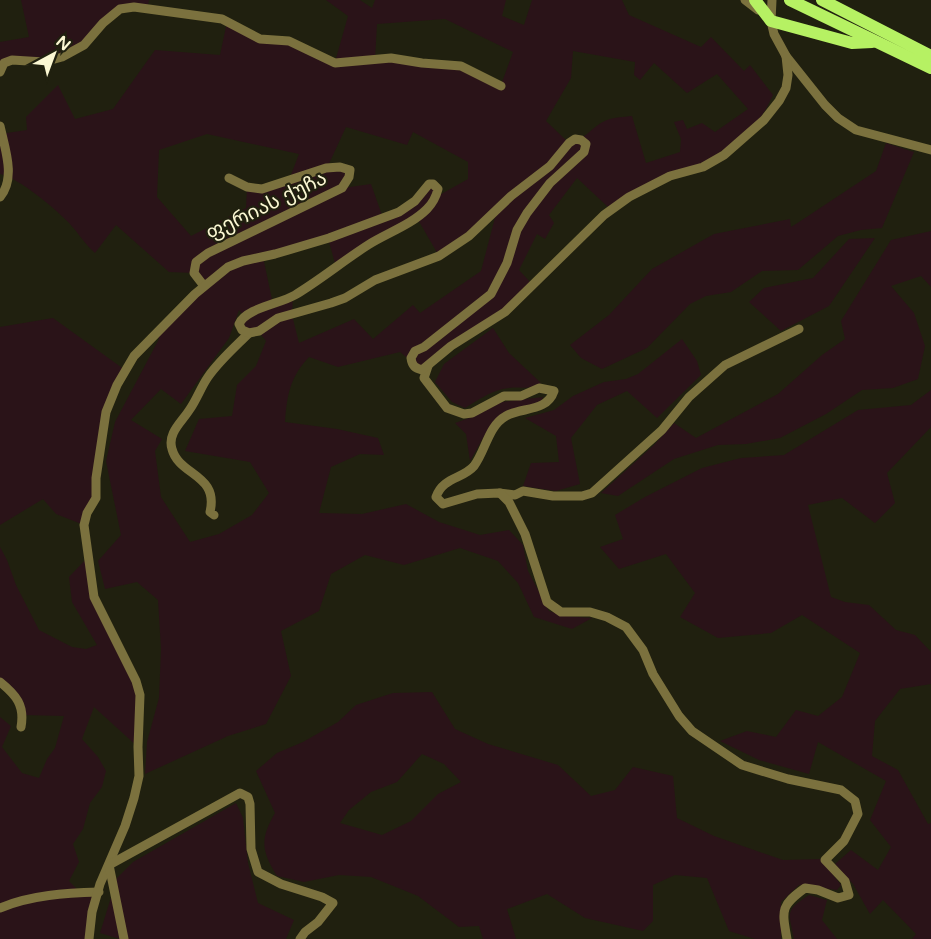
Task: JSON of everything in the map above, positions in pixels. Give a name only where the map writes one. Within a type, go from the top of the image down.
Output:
[{"type":"main road","points":[[755,0],[771,21],[852,43],[876,42]]},
{"type":"main road","points":[[790,0],[931,68]]},
{"type":"main road","points":[[822,0],[931,56]]},
{"type":"street","points":[[745,0],[771,21]]},
{"type":"street","points":[[772,0],[771,21],[774,34],[786,56],[838,118],[856,130],[931,150]]},
{"type":"street","points":[[0,72],[4,63],[12,60],[44,62],[62,57],[84,45],[103,22],[120,9],[134,7],[222,19],[260,39],[289,41],[335,63],[391,58],[461,66],[501,86]]},
{"type":"street","points":[[89,939],[92,912],[100,884],[134,798],[139,776],[140,695],[136,681],[94,597],[84,525],[87,513],[96,498],[97,469],[106,412],[117,385],[134,356],[204,286],[228,267],[328,238],[399,212],[415,201],[429,184],[433,184],[438,189],[436,198],[417,217],[366,246],[293,296],[242,318],[239,324],[242,330],[249,333],[259,332],[278,318],[345,298],[375,280],[439,256],[468,236],[511,196],[550,166],[569,143],[575,139],[581,140],[586,144],[584,152],[550,183],[517,230],[507,263],[491,294],[457,323],[415,351],[411,358],[412,364],[422,370],[451,346],[504,312],[604,215],[629,197],[670,176],[703,167],[724,155],[764,120],[779,101],[786,88],[788,75],[786,56]]},
{"type":"street","points":[[0,126],[9,176],[6,189],[0,197]]},
{"type":"street","name":"ფერიას ქუჩა","points":[[204,286],[194,273],[196,262],[208,253],[342,188],[349,177],[350,170],[340,167],[326,168],[262,189],[247,188],[229,178]]},
{"type":"street","points":[[428,366],[424,378],[447,408],[464,414],[472,413],[504,396],[521,396],[539,388],[554,391],[542,406],[506,416],[493,428],[474,466],[439,488],[436,497],[443,504],[477,494],[515,495],[523,491],[553,496],[582,496],[592,493],[662,430],[689,397],[725,364],[799,329]]},
{"type":"street","points":[[214,515],[210,512],[210,494],[206,484],[178,461],[171,448],[171,438],[208,377],[249,333]]},
{"type":"street","points":[[499,493],[509,502],[525,534],[547,602],[561,612],[590,612],[607,616],[626,627],[643,650],[653,674],[679,716],[692,731],[742,765],[788,779],[841,790],[855,801],[858,814],[854,823],[844,841],[825,860],[845,881],[849,895],[838,898],[818,890],[805,888],[789,900],[783,914],[788,939]]},
{"type":"street","points":[[0,682],[15,694],[23,716],[21,727]]},
{"type":"street","points":[[109,865],[240,794],[248,797],[251,849],[258,872],[281,884],[322,897],[333,903],[300,939]]},
{"type":"street","points":[[109,865],[124,939]]},
{"type":"street","points":[[0,908],[62,894],[99,892]]},
{"type":"shaded area","points":[[21,0],[149,0],[147,10],[120,9],[84,45],[62,57],[12,60],[0,72],[0,42],[29,37]]},
{"type":"shaded area","points":[[326,0],[360,0],[372,8],[375,0],[506,0],[502,16],[524,25],[532,0],[622,0],[629,15],[701,47],[711,37],[744,71],[750,65],[773,95],[759,119],[726,148],[688,171],[608,207],[577,178],[549,215],[554,223],[545,239],[537,234],[519,270],[532,284],[520,297],[422,370],[400,352],[338,367],[309,357],[291,387],[285,422],[337,429],[378,438],[384,455],[360,454],[331,467],[319,513],[362,514],[406,504],[439,522],[480,535],[509,530],[523,545],[528,571],[549,611],[565,616],[592,618],[572,629],[534,617],[518,583],[498,561],[460,548],[404,565],[365,555],[331,574],[319,611],[281,631],[291,676],[266,724],[228,736],[145,774],[147,742],[159,698],[161,649],[158,600],[137,582],[105,589],[98,561],[121,535],[106,461],[115,422],[159,339],[155,334],[204,285],[194,273],[169,272],[116,225],[95,253],[70,224],[47,203],[17,181],[0,174],[0,134],[27,130],[26,117],[58,85],[75,119],[113,109],[155,50],[220,55],[227,22],[260,39],[289,41],[335,62],[348,16]],"holes":[[[445,19],[513,52],[501,85],[461,66],[375,59],[377,24]],[[573,51],[635,62],[634,75],[640,80],[654,63],[687,93],[717,74],[748,109],[715,132],[702,123],[687,129],[683,120],[674,122],[681,139],[680,152],[646,163],[632,116],[607,120],[580,139],[569,143],[546,121],[571,78]],[[346,127],[407,145],[413,132],[468,162],[468,179],[436,197],[433,184],[383,218],[371,184],[343,188],[350,170],[327,168]],[[207,134],[299,154],[289,180],[247,188],[246,208],[191,236],[157,197],[159,150]],[[497,210],[481,271],[420,313],[413,305],[373,339],[354,319],[299,343],[292,315],[293,296],[273,304],[263,257],[328,238],[336,267],[417,218],[439,256]],[[239,310],[244,316],[242,330],[259,332],[266,341],[256,366],[237,385],[232,416],[199,419],[185,451],[250,462],[269,493],[252,515],[219,534],[190,542],[161,497],[155,451],[162,439],[131,420],[161,389],[181,404],[229,338]]]},
{"type":"shaded area","points":[[886,143],[914,152],[882,228],[838,236],[798,270],[762,271],[731,292],[706,296],[690,304],[647,348],[602,369],[581,358],[570,345],[609,315],[652,269],[714,234],[790,219],[791,227],[876,171]]},
{"type":"shaded area","points":[[931,231],[931,287],[921,276],[891,286],[914,313],[925,346],[918,379],[893,388],[862,390],[826,414],[780,438],[746,444],[718,445],[674,459],[618,496],[601,493],[654,445],[674,423],[696,438],[778,394],[822,355],[845,339],[841,321],[891,240]]},
{"type":"shaded area","points":[[875,238],[829,306],[781,331],[749,302],[764,288],[813,278],[849,239]]},
{"type":"shaded area","points":[[53,318],[125,370],[106,412],[96,498],[84,525],[56,514],[43,499],[0,525],[0,327]]},
{"type":"shaded area","points":[[493,328],[509,353],[541,383],[528,388],[509,388],[497,391],[465,408],[452,402],[435,382],[444,364]]},
{"type":"shaded area","points":[[682,339],[697,361],[701,375],[657,418],[627,391],[597,405],[571,438],[580,484],[556,491],[523,486],[531,463],[559,462],[556,436],[525,418],[554,410],[573,396],[604,382],[626,379],[638,374]]},
{"type":"shaded area","points":[[931,390],[931,427],[887,473],[895,503],[875,523],[842,498],[808,505],[831,597],[845,602],[869,605],[896,630],[915,635],[931,652],[931,684],[900,689],[875,721],[872,756],[898,770],[928,824],[931,823],[931,939],[912,939],[916,934],[883,900],[870,914],[853,884],[835,864],[851,850],[878,870],[891,847],[870,820],[886,781],[818,742],[809,774],[759,760],[720,741],[747,731],[776,737],[796,710],[818,716],[842,697],[860,653],[802,615],[771,633],[718,638],[680,617],[695,593],[666,554],[619,569],[600,547],[623,539],[615,515],[702,468],[741,458],[784,455],[858,410],[911,405]]},
{"type":"shaded area","points":[[543,397],[541,401],[487,431],[470,461],[466,434],[455,423],[475,416],[501,402]]},
{"type":"shaded area","points":[[0,547],[39,630],[72,647],[86,649],[97,645],[72,602],[69,577],[89,556],[93,584],[136,681],[138,747],[94,707],[82,739],[98,757],[106,771],[102,787],[90,803],[83,829],[73,844],[79,862],[69,881],[81,893],[99,892],[91,899],[86,939],[0,939],[0,717],[11,726],[2,747],[22,773],[39,778],[47,759],[55,748],[64,716],[23,715],[0,682]]},
{"type":"shaded area","points":[[432,692],[455,729],[488,744],[558,765],[591,796],[615,790],[633,767],[673,776],[677,818],[714,836],[783,860],[821,859],[841,885],[837,890],[799,885],[781,902],[781,939],[755,939],[729,931],[707,878],[675,875],[653,885],[653,921],[643,931],[585,918],[547,894],[507,909],[516,939],[483,939],[479,926],[459,927],[418,896],[371,877],[339,875],[304,882],[277,876],[268,859],[264,844],[267,830],[275,813],[256,771],[277,753],[303,742],[338,722],[356,705],[393,693]],"holes":[[[422,754],[444,764],[461,782],[438,794],[411,821],[382,835],[340,823],[349,810],[371,792],[397,782]]]},
{"type":"shaded area","points":[[236,803],[243,818],[248,863],[258,903],[294,920],[286,939],[120,939],[100,933],[117,878],[133,862]]},
{"type":"shaded area","points":[[809,895],[827,900],[822,920],[837,939],[794,939],[790,913],[795,905]]}]
